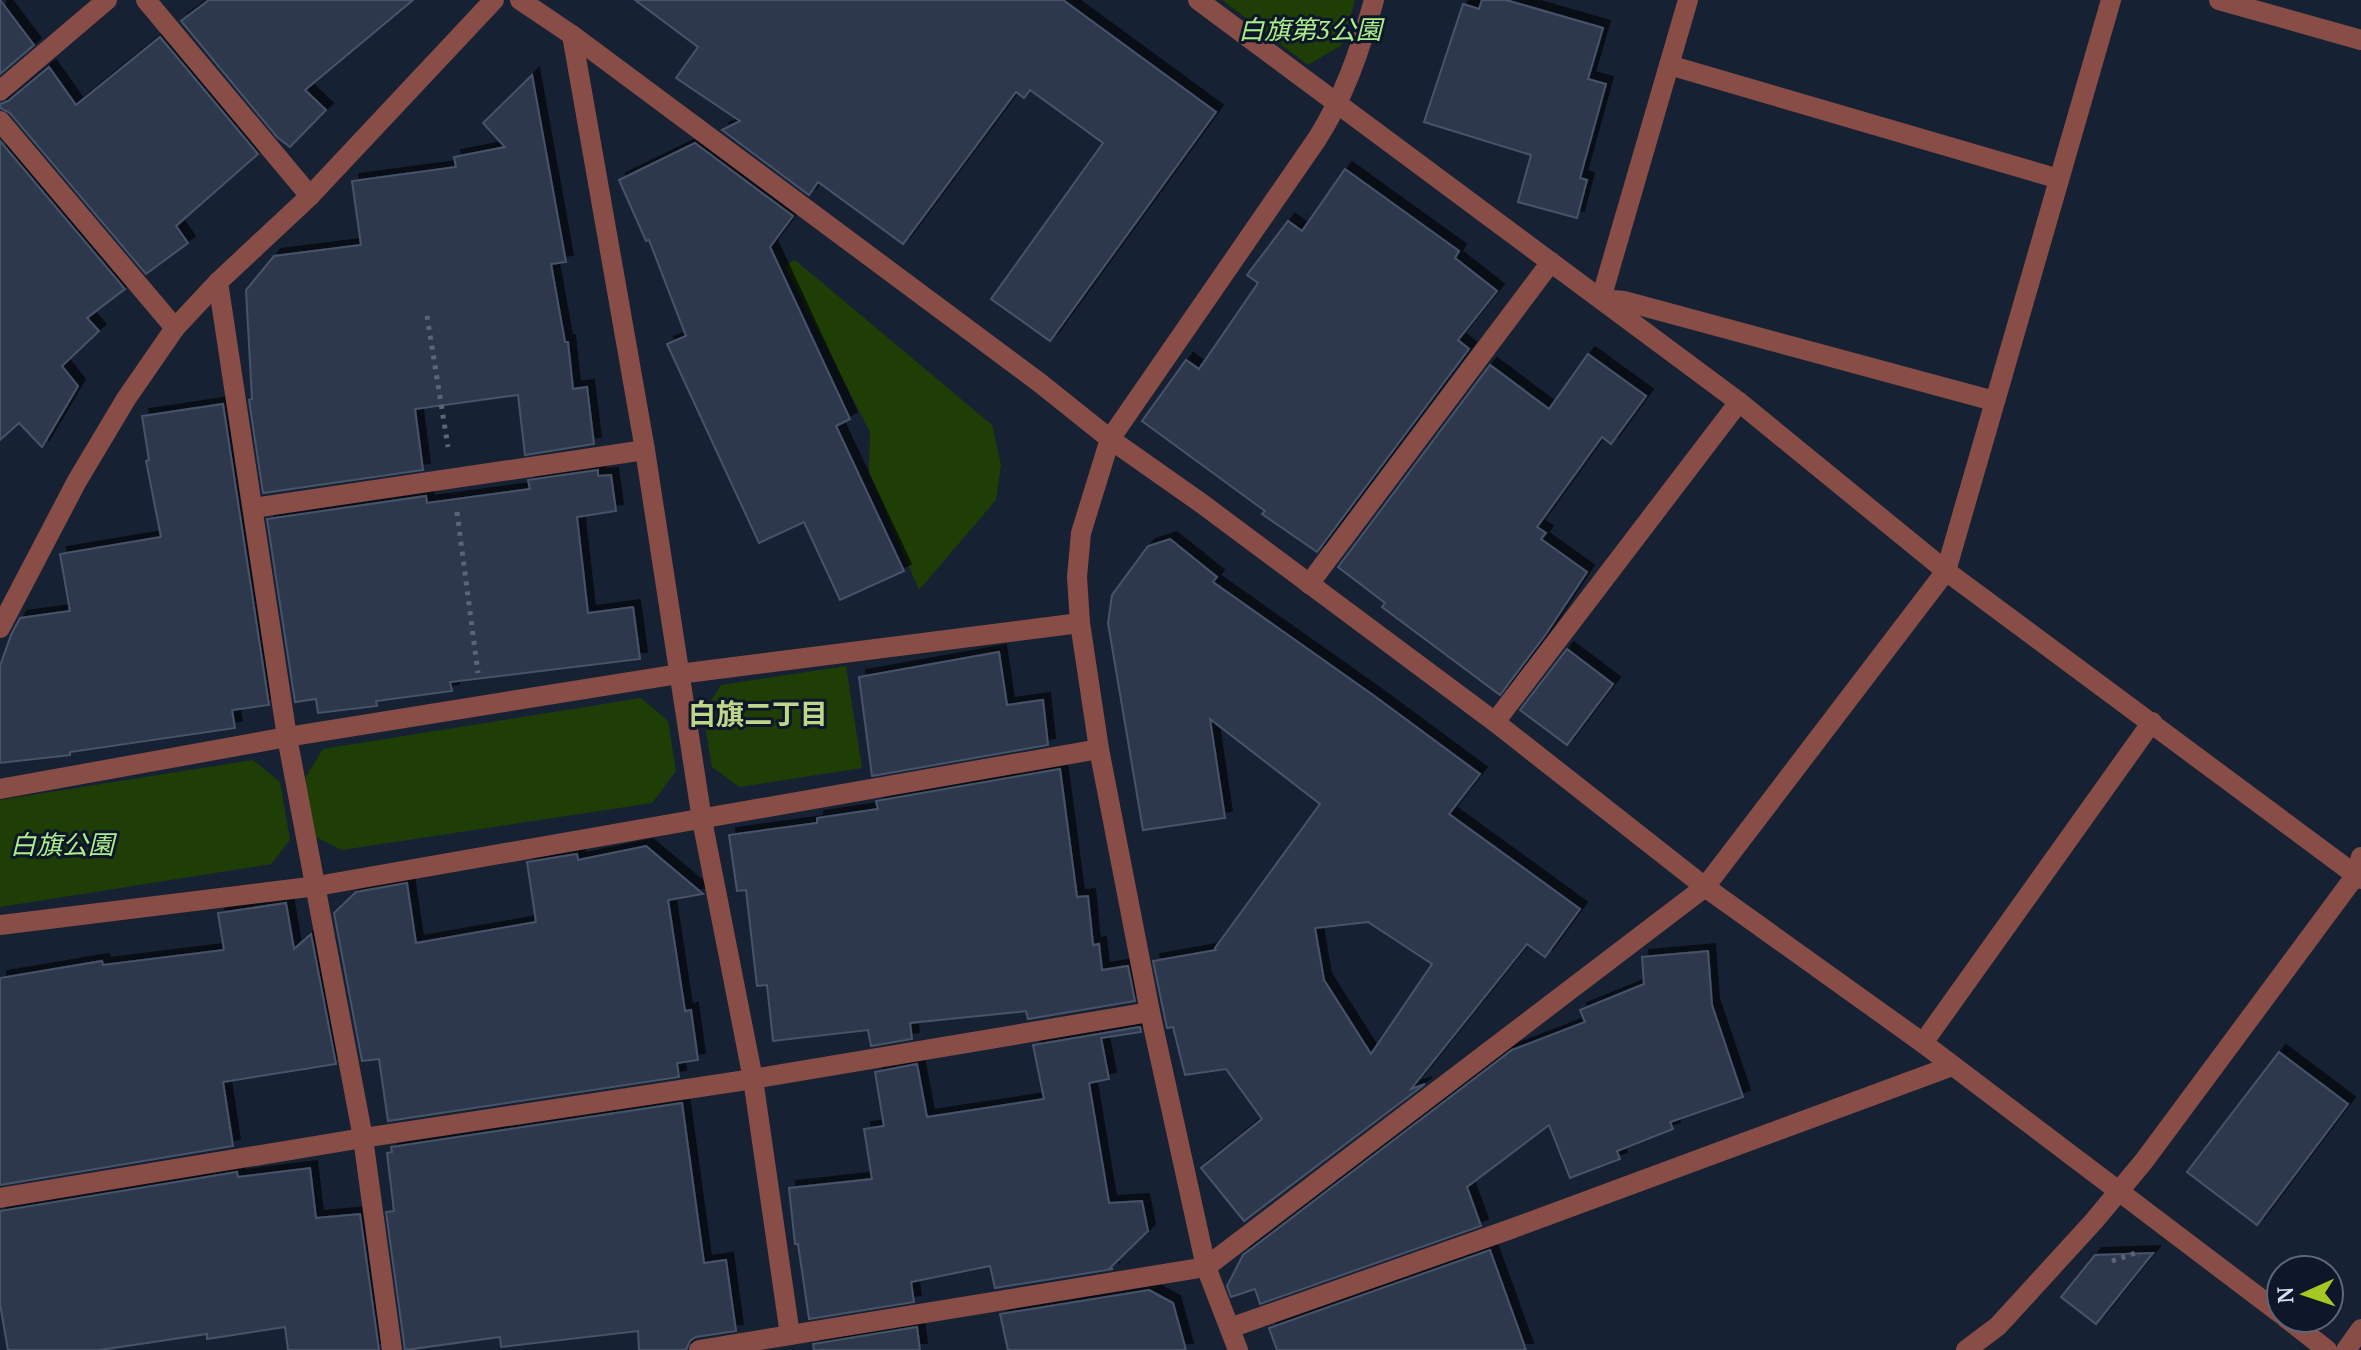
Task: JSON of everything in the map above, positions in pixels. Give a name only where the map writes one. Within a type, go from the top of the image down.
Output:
[{"type":"street","points":[[0,91],[107,0]]},
{"type":"street","points":[[146,0],[310,196]]},
{"type":"street","points":[[0,628],[77,481],[126,399],[175,328],[218,282],[310,196],[494,0]]},
{"type":"street","points":[[520,0],[572,35],[1040,383],[1110,439],[1495,722],[1705,887],[1923,1043],[2265,1302]]},
{"type":"street","points":[[1198,0],[1739,402],[1946,571],[2359,870],[2144,1161],[1998,1326],[1966,1350]]},
{"type":"street","points":[[1238,1350],[1206,1267],[1150,1012],[1099,749],[1080,623],[1077,577],[1081,533],[1110,439],[1338,105],[1358,58],[1374,0]]},
{"type":"street","points":[[1601,299],[1688,0]]},
{"type":"street","points":[[699,1350],[1206,1267],[1705,887],[1946,571],[2111,0]]},
{"type":"street","points":[[2219,0],[2361,40]]},
{"type":"street","points":[[572,35],[645,450],[702,820],[753,1079],[790,1335]]},
{"type":"street","points":[[1669,65],[2059,179]]},
{"type":"street","points":[[0,121],[175,328]]},
{"type":"street","points":[[1309,584],[1551,262]]},
{"type":"street","points":[[218,282],[287,737],[363,1138],[392,1350]]},
{"type":"street","points":[[1601,299],[1624,301],[1994,401]]},
{"type":"street","points":[[1495,722],[1739,402]]},
{"type":"street","points":[[253,508],[645,450]]},
{"type":"street","points":[[0,789],[287,737],[679,674],[1080,623]]},
{"type":"street","points":[[1923,1043],[2152,722]]},
{"type":"street","points":[[0,925],[317,886],[1099,749]]},
{"type":"street","points":[[0,1198],[363,1138],[753,1079],[1150,1012]]},
{"type":"street","points":[[1230,1328],[1508,1230],[1952,1066]]},
{"type":"street","points":[[2346,1350],[2361,1329]]},
{"type":"street","points":[[2306,1334],[2327,1350]]},
{"type":"path","points":[[2112,1261],[2136,1253],[2148,1262]]},
{"type":"green space","name":"白旗第3公園","points":[[1222,0],[1355,0],[1342,45],[1308,65]]},
{"type":"green space","points":[[795,260],[992,425],[1001,465],[996,500],[919,590],[869,473],[870,432],[785,266]]},
{"type":"green space","points":[[846,666],[862,768],[739,787],[712,767],[703,714],[721,685]]},
{"type":"green space","points":[[641,698],[668,721],[676,771],[652,803],[342,850],[314,836],[305,778],[323,749]]},
{"type":"green space","name":"白旗公園","points":[[253,760],[280,782],[290,840],[271,864],[0,907],[0,800]]},
{"type":"building","points":[[0,0],[34,45],[0,74]]},
{"type":"building","points":[[209,0],[413,0],[305,90],[326,110],[290,147],[277,137],[181,21]]},
{"type":"building","points":[[635,0],[1063,0],[1216,112],[1050,341],[991,299],[1103,143],[1030,90],[1024,98],[1016,92],[903,244],[818,182],[809,195],[722,130],[740,121],[676,78],[698,47]]},
{"type":"building","points":[[1482,0],[1506,0],[1603,28],[1588,79],[1606,84],[1580,178],[1587,180],[1577,218],[1518,202],[1531,155],[1424,122],[1463,4],[1479,9]]},
{"type":"building","points":[[160,37],[258,154],[176,226],[188,243],[146,274],[10,113],[0,108],[0,104],[8,101],[49,67],[76,105]]},
{"type":"building","points":[[532,75],[566,262],[551,264],[565,342],[568,342],[573,389],[587,387],[594,444],[525,455],[518,395],[415,409],[423,470],[263,493],[249,400],[252,399],[246,290],[274,256],[361,245],[352,181],[456,167],[454,157],[505,147],[483,123]]},
{"type":"building","points":[[0,141],[125,289],[87,318],[99,331],[62,366],[78,386],[42,447],[19,423],[0,440]]},
{"type":"building","points":[[695,143],[793,216],[770,247],[850,419],[836,426],[904,571],[840,600],[804,522],[759,543],[667,344],[686,336],[649,240],[646,241],[619,180]]},
{"type":"building","points":[[1345,169],[1459,251],[1455,258],[1497,291],[1458,340],[1469,349],[1317,552],[1262,514],[1265,511],[1142,421],[1186,360],[1199,369],[1258,283],[1247,275],[1288,221],[1302,231]]},
{"type":"building","points":[[1588,354],[1646,396],[1611,444],[1602,437],[1537,527],[1546,533],[1541,539],[1587,572],[1500,695],[1382,607],[1385,603],[1338,567],[1490,365],[1549,409]]},
{"type":"building","points":[[223,404],[269,705],[232,710],[235,728],[0,763],[0,666],[20,618],[70,611],[60,554],[161,537],[146,461],[149,460],[142,416]]},
{"type":"building","points":[[598,470],[598,476],[611,475],[616,511],[577,517],[588,613],[633,607],[640,659],[450,682],[452,691],[376,701],[377,706],[318,713],[316,699],[295,702],[267,519],[426,496],[427,503],[530,489],[528,480]]},
{"type":"building","points":[[1170,539],[1217,577],[1213,582],[1480,774],[1449,814],[1580,909],[1545,957],[1527,944],[1411,1089],[1425,1084],[1244,1221],[1201,1168],[1262,1119],[1226,1069],[1185,1075],[1173,1027],[1167,1028],[1153,961],[1216,950],[1320,804],[1210,719],[1225,818],[1143,830],[1108,623],[1112,595],[1148,546]],"holes":[[[1368,922],[1432,964],[1371,1054],[1324,980],[1315,928]]]},
{"type":"building","points":[[1567,649],[1613,684],[1567,745],[1520,710]]},
{"type":"building","points":[[999,652],[1007,705],[1043,700],[1048,745],[872,776],[859,677]]},
{"type":"building","points":[[1060,769],[1077,897],[1088,896],[1093,945],[1099,944],[1102,970],[1128,966],[1135,1001],[1028,1019],[1026,1011],[910,1023],[912,1039],[871,1046],[868,1030],[773,1041],[767,985],[757,986],[746,890],[737,891],[729,835],[817,823],[817,818],[878,809],[876,801]]},
{"type":"building","points":[[646,846],[703,894],[668,900],[685,1011],[691,1010],[698,1060],[677,1063],[679,1077],[388,1121],[379,1059],[362,1061],[334,913],[356,892],[407,883],[416,943],[536,922],[527,862],[577,854],[578,860]]},
{"type":"building","points":[[286,903],[294,949],[311,934],[336,1064],[223,1082],[233,1146],[0,1185],[0,978],[102,961],[103,965],[224,950],[218,913]]},
{"type":"building","points":[[1708,951],[1712,1005],[1743,1097],[1670,1122],[1673,1129],[1617,1151],[1620,1159],[1570,1178],[1549,1125],[1467,1187],[1481,1226],[1260,1304],[1255,1289],[1231,1297],[1227,1286],[1243,1255],[1512,1050],[1585,1022],[1580,1010],[1644,984],[1642,957]]},
{"type":"building","points":[[1140,1027],[1141,1032],[1101,1038],[1109,1079],[1089,1083],[1109,1203],[1142,1201],[1148,1231],[1110,1268],[1113,1269],[995,1288],[990,1266],[911,1282],[914,1302],[809,1319],[798,1244],[795,1244],[789,1188],[872,1179],[864,1129],[884,1126],[875,1072],[917,1064],[927,1117],[1044,1099],[1033,1045]]},
{"type":"building","points":[[2279,1052],[2348,1104],[2257,1225],[2187,1172]]},
{"type":"building","points":[[682,1103],[704,1263],[726,1260],[736,1331],[696,1337],[686,1350],[639,1350],[638,1331],[501,1347],[500,1337],[405,1350],[386,1212],[394,1211],[387,1153],[392,1152],[391,1147]]},
{"type":"building","points":[[310,1168],[316,1218],[360,1214],[379,1350],[288,1350],[285,1327],[207,1339],[207,1334],[100,1350],[8,1350],[0,1304],[0,1211],[237,1172],[238,1177]]},
{"type":"building","points":[[1490,1250],[1526,1350],[1277,1350],[1269,1328]]},
{"type":"building","points":[[2153,1253],[2096,1324],[2061,1297],[2095,1255]]},
{"type":"building","points":[[1149,1290],[1173,1303],[1186,1350],[1008,1350],[1000,1314]]},
{"type":"building","points":[[917,1327],[920,1350],[814,1350],[813,1344]]},
{"type":"district","name":"白旗二丁目","points":[[758,713]]}]
